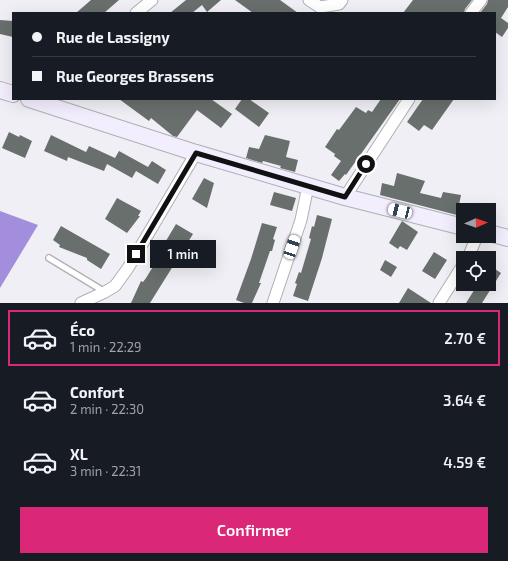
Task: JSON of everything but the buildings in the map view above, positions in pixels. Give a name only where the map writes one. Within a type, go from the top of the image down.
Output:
[{"type":"street","points":[[137,12],[152,0]]},
{"type":"street","points":[[309,0],[320,7],[339,4],[342,0]]},
{"type":"street","points":[[472,12],[481,0]]},
{"type":"street","points":[[0,90],[12,94]]},
{"type":"street","points":[[38,100],[60,104],[196,153],[345,197],[456,225]]},
{"type":"street","points":[[345,197],[408,100]]},
{"type":"street","points":[[81,303],[115,286],[128,268],[196,153]]},
{"type":"street","points":[[273,303],[301,220],[308,186]]},
{"type":"street","points":[[496,235],[508,238]]},
{"type":"street","points":[[438,303],[456,276]]},
{"type":"lane","points":[[49,258],[105,292]]},
{"type":"shaded area","points":[[0,211],[38,225],[0,288]]},
{"type":"route","points":[[136,254],[196,153],[345,197],[366,164]]}]
